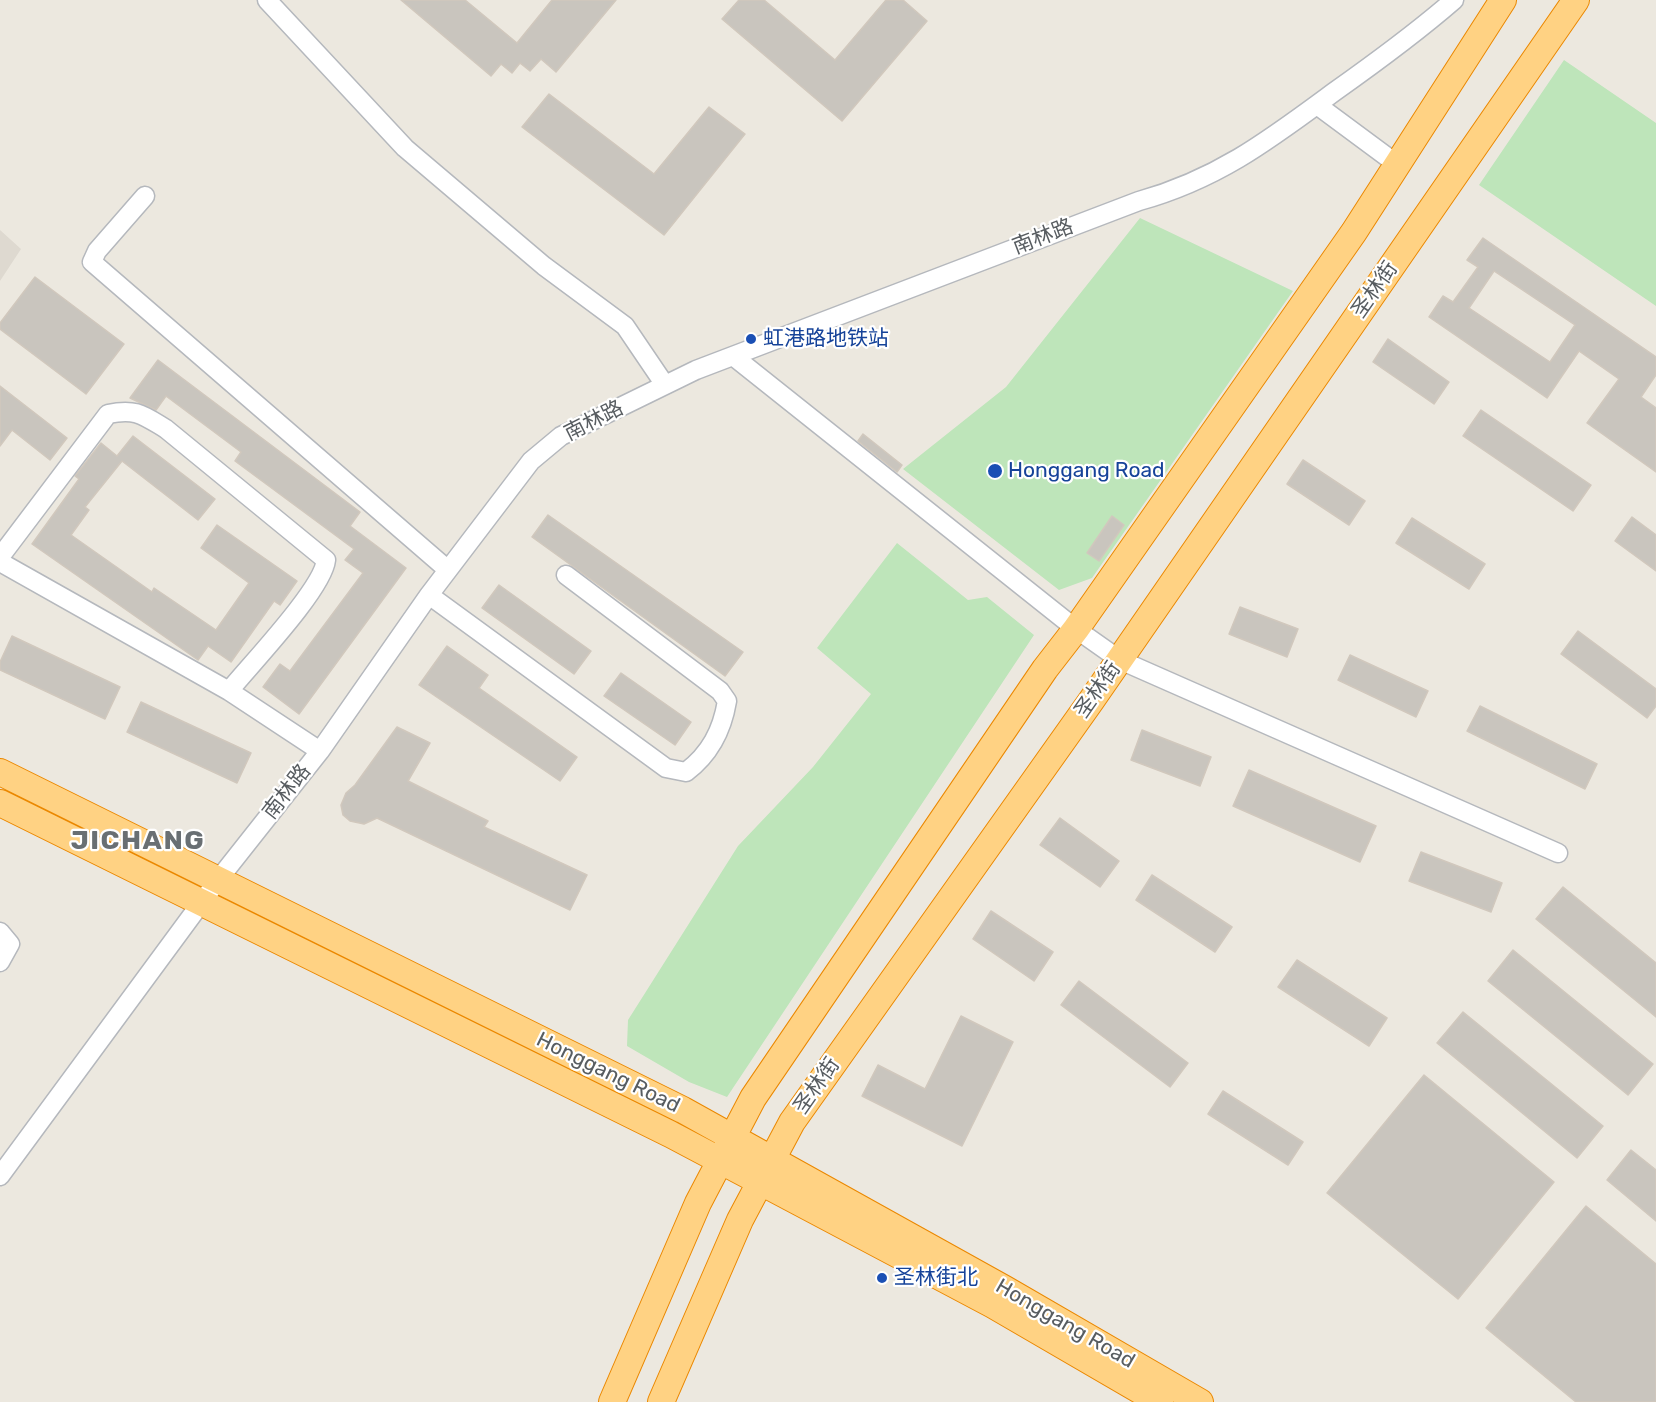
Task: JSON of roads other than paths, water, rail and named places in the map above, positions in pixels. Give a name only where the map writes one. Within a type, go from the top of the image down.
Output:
[{"type":"highway","points":[[612,1402],[698,1203],[753,1098],[1038,679],[1076,629],[1347,242],[1503,0]]},
{"type":"highway","name":"圣林街","points":[[661,1402],[740,1220],[792,1122],[1120,660],[1576,0]]},
{"type":"highway","name":"Honggang Road","points":[[0,772],[672,1105],[732,1137],[766,1170],[1160,1402]]},
{"type":"highway","name":"Honggang Road","points":[[0,803],[720,1160],[766,1170],[1200,1402]]},
{"type":"street","points":[[267,0],[405,148],[544,266],[625,326],[665,385]]},
{"type":"street","name":"南林路","points":[[0,1176],[201,902],[320,751],[429,595],[531,461],[561,436],[665,385],[733,356],[1139,201],[1176,191],[1236,162],[1317,105],[1454,0]]},
{"type":"street","points":[[1317,105],[1398,165]]},
{"type":"street","points":[[145,196],[97,251],[92,262],[448,570]]},
{"type":"street","points":[[733,356],[1076,629],[1120,660],[1558,853]]},
{"type":"street","points":[[0,557],[108,414],[128,410],[166,429],[326,560],[325,571],[309,594],[229,691]]},
{"type":"street","points":[[0,562],[229,691],[320,751]]},
{"type":"street","points":[[429,595],[666,768],[686,772],[702,760],[714,743],[727,701],[720,691],[566,575]]},
{"type":"street","points":[[0,932],[10,944],[0,962]]},
{"type":"place","name":"虹港路地铁站","points":[[751,339]]},
{"type":"place","name":"Honggang Road","points":[[995,471]]},
{"type":"place","name":"圣林街北","points":[[882,1278]]},
{"type":"district","name":"JICHANG","points":[[138,841]]}]
